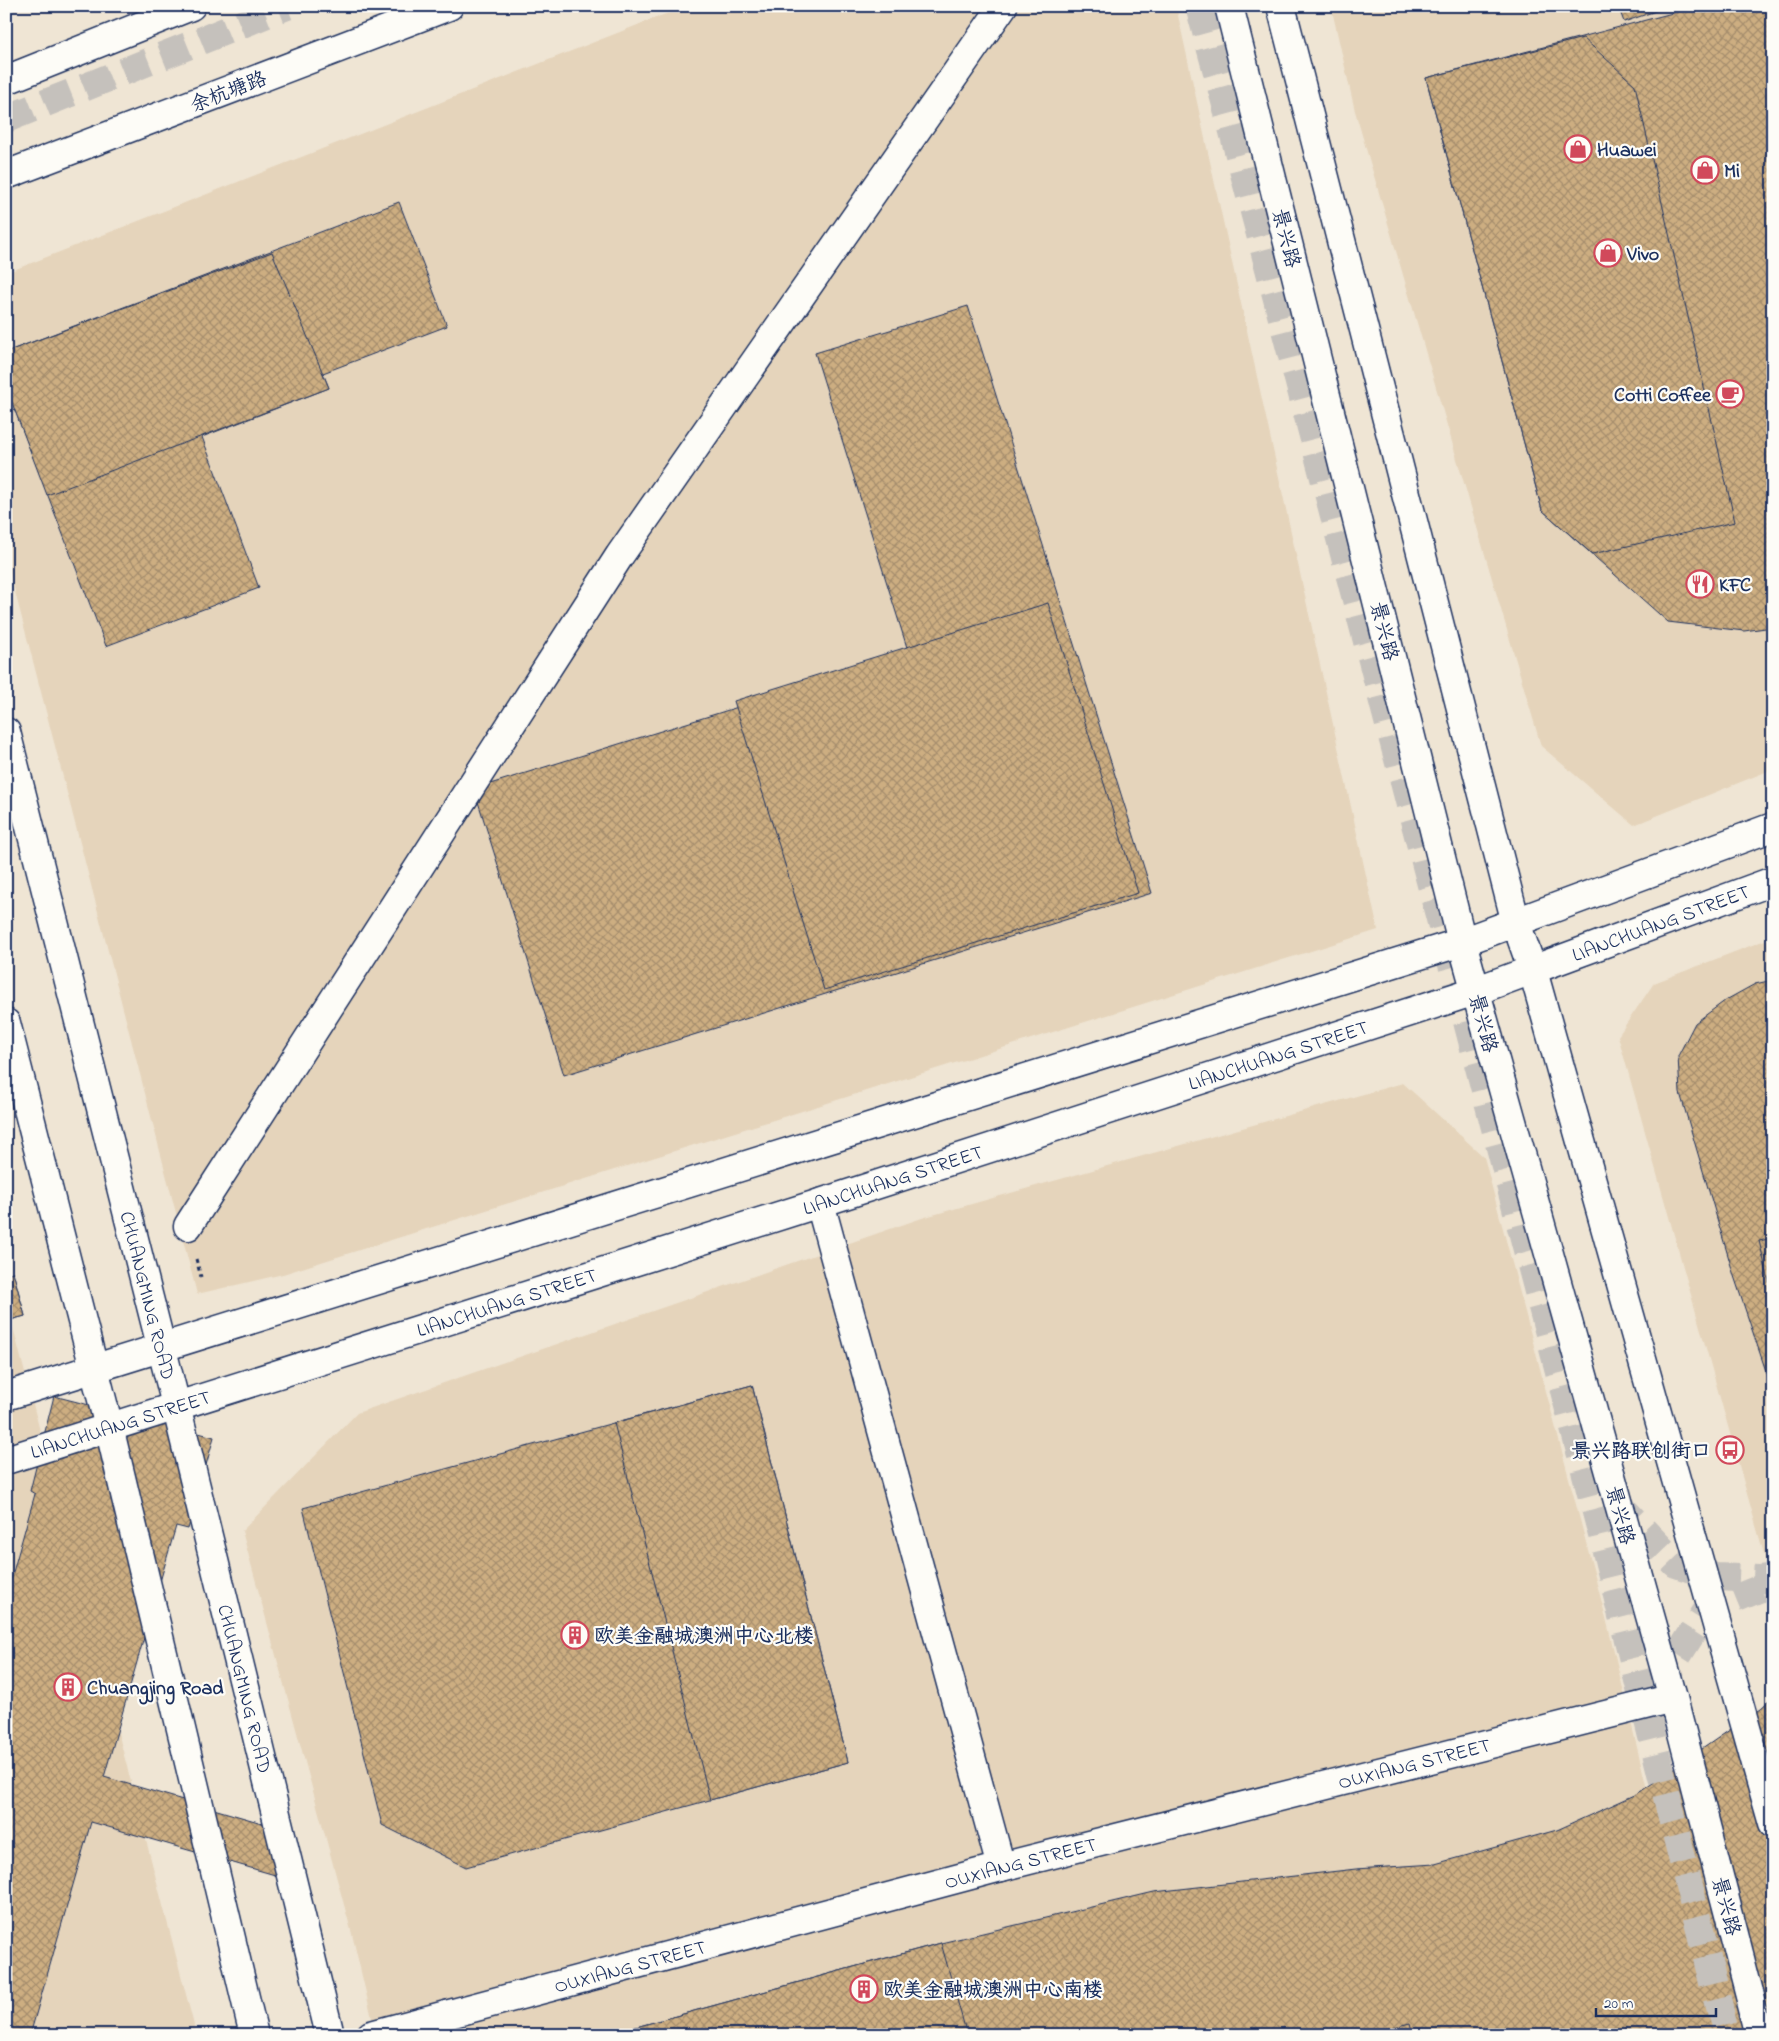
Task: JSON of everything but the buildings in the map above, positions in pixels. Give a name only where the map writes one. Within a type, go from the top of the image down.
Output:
[{"type":"street","points":[[6,80],[191,6]]},
{"type":"street","name":"余杭塘路","points":[[6,175],[449,6]]},
{"type":"street","points":[[188,1226],[620,555],[1003,6]]},
{"type":"street","name":"景兴路","points":[[1229,6],[1462,942],[1673,1698],[1760,2035]]},
{"type":"street","points":[[1281,6],[1516,924],[1532,971],[1773,1824]]},
{"type":"street","name":"CHUANGMING ROAD","points":[[6,732],[176,1405],[330,2035]]},
{"type":"street","points":[[6,1396],[1462,942],[1516,924],[1773,827]]},
{"type":"street","name":"LIANCHUANG STREET","points":[[6,1460],[820,1203],[1476,991],[1773,881]]},
{"type":"street","points":[[6,1023],[109,1427],[254,2035]]},
{"type":"street","points":[[820,1203],[1001,1867]]},
{"type":"street","name":"OUXIANG STREET","points":[[371,2035],[1001,1867],[1673,1698]]},
{"type":"shaded area","points":[[686,6],[1176,6],[1378,930],[283,1274],[197,1294],[6,557],[6,273]]},
{"type":"shaded area","points":[[1331,6],[1773,6],[1773,769],[1634,825],[1541,746],[1355,111]]},
{"type":"shaded area","points":[[1773,937],[1773,1586],[1618,1036],[1654,983]]},
{"type":"shaded area","points":[[1403,1083],[1484,1157],[1606,1618],[1706,2035],[376,2035],[352,1934],[242,1531],[357,1413],[922,1218]]},
{"type":"shaded area","points":[[6,1300],[196,2033],[188,2035],[6,2035]]},
{"type":"tunnel","points":[[6,119],[287,6]]},
{"type":"tunnel","points":[[1199,6],[1602,1535],[1726,2035]]},
{"type":"tunnel","points":[[1617,1498],[1624,1510],[1676,1564],[1715,1577],[1759,1579],[1773,1577]]},
{"type":"tunnel","points":[[1665,1694],[1670,1668],[1707,1610],[1771,1584]]},
{"type":"place","name":"Huawei","points":[[1578,149]]},
{"type":"place","name":"Mi","points":[[1705,170]]},
{"type":"place","name":"Vivo","points":[[1608,253]]},
{"type":"place","name":"Cotti Coffee","points":[[1730,394]]},
{"type":"place","name":"KFC","points":[[1700,584]]},
{"type":"place","name":"景兴路联创街口","points":[[1730,1450]]},
{"type":"place","name":"欧美金融城澳洲中心北楼","points":[[575,1635]]},
{"type":"place","name":"Chuangjing Road","points":[[68,1687]]},
{"type":"place","name":"欧美金融城澳洲中心南楼","points":[[864,1989]]}]
